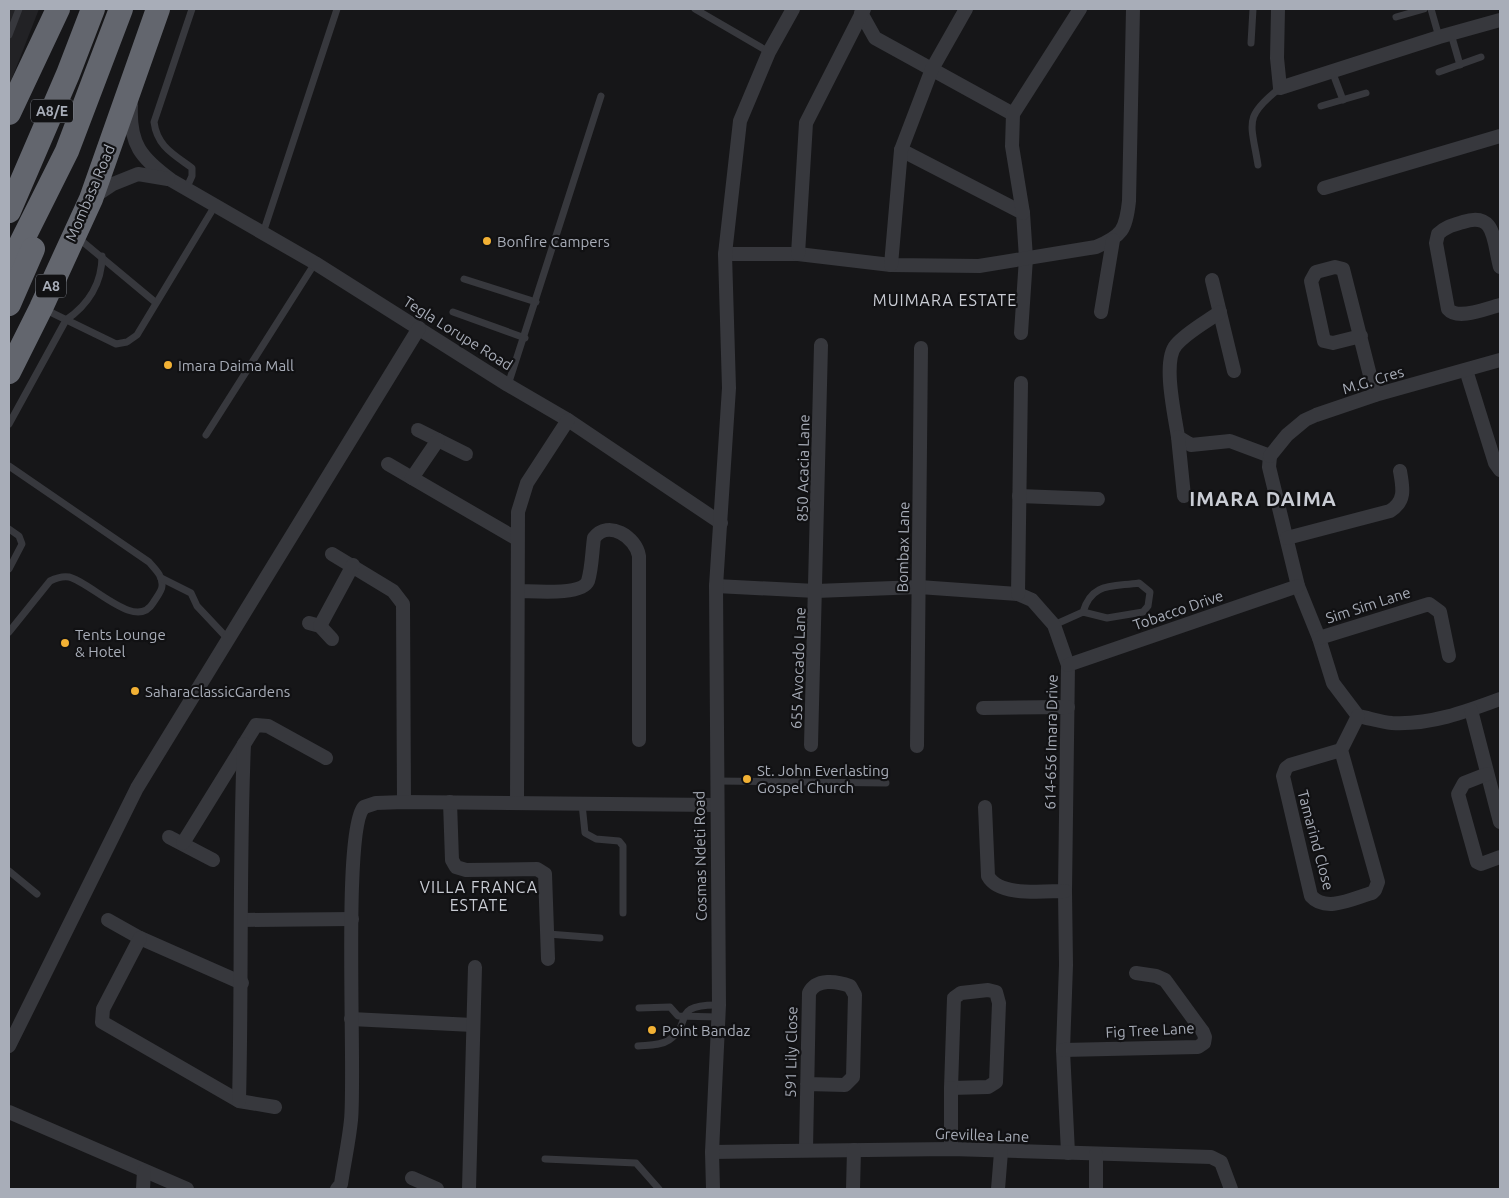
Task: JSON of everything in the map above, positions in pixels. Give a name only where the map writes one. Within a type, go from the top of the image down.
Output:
[{"type":"highway","points":[[9,114],[58,9]]},
{"type":"highway","name":"A8/E","points":[[9,211],[68,74],[93,9]]},
{"type":"highway","name":"A8/E","points":[[9,267],[67,151],[121,9]]},
{"type":"highway","name":"Mombasa Road","points":[[9,372],[41,308],[73,234],[91,199],[158,9]]},
{"type":"highway","points":[[9,304],[52,202],[67,151]]},
{"type":"street","name":"Cosmas Ndeti Road","points":[[713,1189],[712,1152],[718,1011],[716,586],[729,388],[725,254],[740,121],[769,52],[793,9]]},
{"type":"street","points":[[891,264],[901,150],[932,69],[966,9]]},
{"type":"street","points":[[1020,333],[1026,258],[1023,212],[1012,146],[1013,114],[1080,9]]},
{"type":"street","points":[[725,254],[798,254],[891,264],[979,266],[1096,247],[1113,240],[1121,233],[1124,226],[1129,202],[1133,9]]},
{"type":"street","points":[[1278,9],[1277,58],[1280,88],[1445,35],[1500,20]]},
{"type":"street","points":[[862,11],[875,38],[1013,114]]},
{"type":"street","points":[[798,254],[806,123],[862,11]]},
{"type":"street","name":"Tegla Lorupe Road","points":[[132,86],[130,120],[133,138],[151,165],[172,180],[315,263],[508,385],[568,420],[721,523]]},
{"type":"street","points":[[1324,188],[1500,136]]},
{"type":"street","points":[[901,150],[1023,212]]},
{"type":"street","name":"Tegla Lorupe Road","points":[[91,199],[114,184],[138,174],[172,180]]},
{"type":"street","points":[[1500,267],[1489,225],[1484,220],[1475,218],[1452,226],[1438,234],[1436,243],[1448,309],[1458,315],[1500,305]]},
{"type":"street","points":[[1101,312],[1113,240]]},
{"type":"street","points":[[1361,336],[1333,343],[1324,341],[1312,277],[1316,272],[1335,267],[1343,269],[1361,336],[1375,396]]},
{"type":"street","points":[[1212,280],[1234,370]]},
{"type":"street","points":[[1184,496],[1169,363],[1176,344],[1220,312]]},
{"type":"street","points":[[9,1046],[137,788],[420,328]]},
{"type":"street","name":"850 Acacia Lane","points":[[816,592],[821,345]]},
{"type":"street","name":"Bombax Lane","points":[[917,746],[921,348]]},
{"type":"street","name":"M.G. Cres","points":[[1270,456],[1279,441],[1305,420],[1375,396],[1500,360]]},
{"type":"street","points":[[1466,370],[1496,463],[1500,470]]},
{"type":"street","points":[[1018,594],[1021,383]]},
{"type":"street","points":[[516,802],[518,512],[527,483],[568,420]]},
{"type":"street","points":[[418,430],[466,454]]},
{"type":"street","points":[[1178,437],[1191,445],[1230,441],[1270,456],[1269,466],[1298,586],[1319,638],[1333,684],[1358,716],[1390,723],[1428,722],[1471,710],[1500,699]]},
{"type":"street","points":[[412,478],[438,440]]},
{"type":"street","points":[[388,464],[517,539]]},
{"type":"street","points":[[1287,538],[1390,511],[1398,506],[1403,495],[1400,471]]},
{"type":"street","points":[[1019,496],[1098,499]]},
{"type":"street","points":[[518,591],[572,590],[582,588],[588,580],[594,538],[598,532],[604,530],[618,532],[632,540],[639,556],[639,740]]},
{"type":"street","points":[[332,554],[353,565],[393,592],[403,604],[404,802]]},
{"type":"street","points":[[332,639],[315,624],[353,565]]},
{"type":"street","name":"614-656 Imara Drive","points":[[716,586],[816,592],[919,587],[1018,594],[1032,600],[1054,625],[1068,665],[1066,964],[1063,1050],[1068,1153]]},
{"type":"street","name":"Tobacco Drive","points":[[1068,665],[1298,586]]},
{"type":"street","name":"655 Avocado Lane","points":[[812,745],[816,592]]},
{"type":"street","name":"Sim Sim Lane","points":[[1319,638],[1429,604],[1440,612],[1449,656]]},
{"type":"street","points":[[983,708],[1068,707]]},
{"type":"street","points":[[1471,710],[1500,822]]},
{"type":"street","points":[[1342,750],[1358,716]]},
{"type":"street","points":[[183,843],[256,725],[263,724],[326,758]]},
{"type":"street","points":[[239,1101],[242,983],[240,833],[244,744]]},
{"type":"street","name":"Tamarind Close","points":[[1342,750],[1377,875],[1377,886],[1372,893],[1330,905],[1318,902],[1311,896],[1284,782],[1284,772],[1296,763],[1342,750]]},
{"type":"street","points":[[1487,774],[1464,783],[1458,794],[1477,862],[1481,864],[1500,857]]},
{"type":"street","points":[[338,1189],[341,1184],[351,1121],[352,920],[358,817],[361,811],[369,805],[404,802],[716,806]]},
{"type":"street","points":[[450,802],[454,864],[460,869],[536,869],[542,871],[546,878],[548,959]]},
{"type":"street","points":[[985,806],[988,876],[991,883],[1002,889],[1011,890],[1065,891]]},
{"type":"street","points":[[169,837],[212,860]]},
{"type":"street","points":[[108,920],[140,938],[242,983]]},
{"type":"street","points":[[242,920],[352,920]]},
{"type":"street","points":[[140,938],[103,1009],[102,1022],[239,1101],[275,1107]]},
{"type":"street","points":[[469,1189],[475,967]]},
{"type":"street","name":"Fig Tree Lane","points":[[1063,1050],[1202,1045],[1205,1040],[1202,1032],[1165,980],[1156,976],[1142,974]]},
{"type":"street","name":"591 Lily Close","points":[[806,1149],[807,1084],[809,993],[813,986],[819,982],[842,983],[850,986],[855,995],[853,1077],[845,1085],[807,1084]]},
{"type":"street","points":[[951,1088],[988,1087],[996,1082],[999,1002],[996,992],[988,990],[961,993],[954,998],[951,1088],[951,1149]]},
{"type":"street","points":[[351,1019],[474,1025]]},
{"type":"street","points":[[9,1112],[187,1189]]},
{"type":"street","name":"Grevillea Lane","points":[[712,1152],[806,1149],[951,1149],[1216,1158],[1224,1167],[1231,1189]]},
{"type":"street","points":[[853,1189],[854,1150]]},
{"type":"street","points":[[998,1189],[1001,1152]]},
{"type":"street","points":[[1096,1154],[1096,1189]]},
{"type":"street","points":[[143,1189],[144,1171]]},
{"type":"street","points":[[412,1178],[437,1189]]},
{"type":"lane","points":[[9,34],[20,9]]},
{"type":"lane","points":[[187,187],[192,176],[192,168],[168,151],[156,136],[154,122],[192,9]]},
{"type":"lane","points":[[263,233],[337,9]]},
{"type":"lane","points":[[695,9],[769,52]]},
{"type":"lane","points":[[1251,43],[1253,9]]},
{"type":"lane","points":[[1396,17],[1424,9]]},
{"type":"lane","points":[[1432,9],[1460,65]]},
{"type":"lane","points":[[1439,72],[1482,58]]},
{"type":"lane","points":[[1332,71],[1343,100]]},
{"type":"lane","points":[[1258,165],[1251,126],[1252,116],[1262,103],[1280,88]]},
{"type":"lane","points":[[1321,106],[1366,93]]},
{"type":"lane","points":[[508,385],[525,338],[600,96]]},
{"type":"lane","points":[[41,308],[116,344],[127,342],[136,335],[216,204]]},
{"type":"lane","points":[[73,234],[156,302]]},
{"type":"lane","points":[[9,424],[66,320],[81,309],[95,288],[102,272],[102,256]]},
{"type":"lane","points":[[206,435],[315,263]]},
{"type":"lane","points":[[464,279],[536,302]]},
{"type":"lane","points":[[453,312],[525,338]]},
{"type":"lane","points":[[9,466],[149,562],[161,578],[191,593],[197,606],[228,639]]},
{"type":"lane","points":[[9,529],[19,536],[22,544],[9,569]]},
{"type":"lane","points":[[9,632],[50,581],[59,577],[69,577],[79,581],[124,610],[142,613],[149,610],[162,587],[161,578]]},
{"type":"lane","points":[[1054,625],[1083,612],[1107,618],[1143,612],[1148,606],[1150,592],[1139,583],[1100,588],[1087,598],[1083,612]]},
{"type":"lane","points":[[716,780],[886,783]]},
{"type":"lane","points":[[582,804],[585,833],[596,839],[619,841],[623,846],[623,913]]},
{"type":"lane","points":[[9,871],[37,894]]},
{"type":"lane","points":[[548,934],[600,938]]},
{"type":"lane","points":[[638,1046],[660,1044],[670,1040],[678,1031],[684,1016],[698,1004],[718,1011]]},
{"type":"lane","points":[[639,1008],[672,1007],[676,1015],[684,1016],[718,1011]]},
{"type":"lane","points":[[545,1159],[636,1163],[659,1189]]},
{"type":"shaded area","points":[[9,9],[39,9],[9,86]]},
{"type":"place","name":"Bonfire Campers","points":[[487,241]]},
{"type":"place","name":"Imara Daima Mall","points":[[168,365]]},
{"type":"place","name":"Tents Lounge & Hotel","points":[[65,643]]},
{"type":"place","name":"SaharaClassicGardens","points":[[135,691]]},
{"type":"place","name":"St. John Everlasting Gospel Church","points":[[747,779]]},
{"type":"place","name":"Point Bandaz","points":[[652,1030]]},
{"type":"district","name":"MUIMARA ESTATE","points":[[945,300]]},
{"type":"district","name":"IMARA DAIMA","points":[[1263,498]]},
{"type":"district","name":"VILLA FRANCA ESTATE","points":[[479,896]]}]
